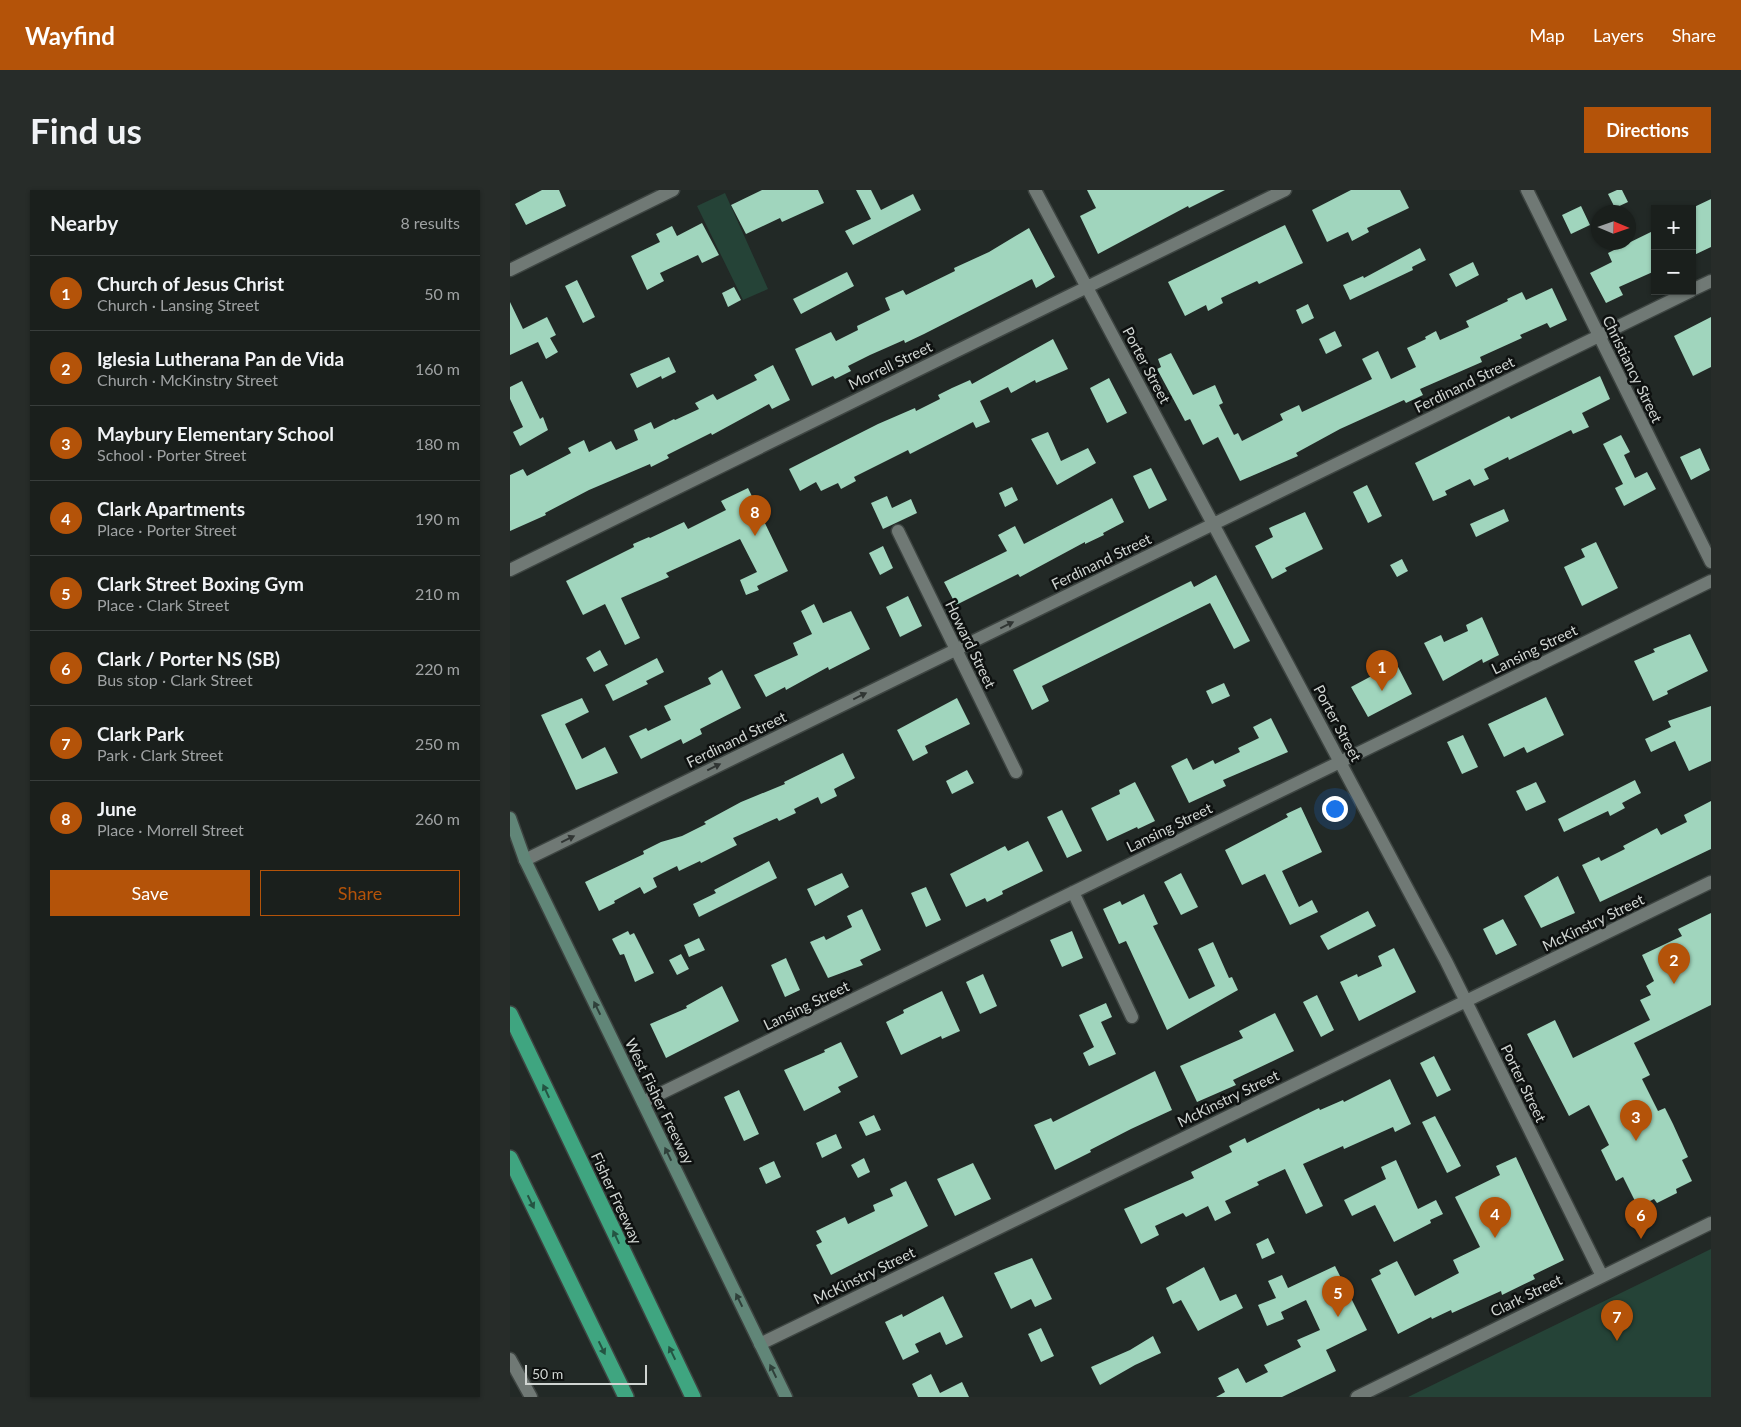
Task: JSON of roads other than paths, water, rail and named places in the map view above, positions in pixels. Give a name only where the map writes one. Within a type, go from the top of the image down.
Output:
[{"type":"highway","name":"Fisher Freeway","points":[[510,1014],[693,1397]]},
{"type":"highway","points":[[510,1158],[626,1397]]},
{"type":"main road","name":"West Fisher Freeway","points":[[510,818],[525,860],[786,1397]]},
{"type":"street","points":[[510,270],[673,190]]},
{"type":"street","name":"Porter Street","points":[[1035,190],[1341,762],[1466,1002],[1602,1276]]},
{"type":"street","name":"Morrell Street","points":[[510,570],[1285,190]]},
{"type":"street","name":"Christiancy Street","points":[[1528,190],[1711,562]]},
{"type":"street","name":"Ferdinand Street","points":[[1696,288],[1711,281]]},
{"type":"street","name":"Ferdinand Street","points":[[525,860],[1683,295]]},
{"type":"street","name":"Howard Street","points":[[898,532],[1016,772]]},
{"type":"street","name":"Lansing Street","points":[[642,1102],[1711,581]]},
{"type":"street","name":"McKinstry Street","points":[[760,1344],[1711,882]]},
{"type":"street","points":[[1073,892],[1132,1017]]},
{"type":"street","name":"Clark Street","points":[[1357,1397],[1711,1223]]},
{"type":"street","points":[[510,1359],[531,1397]]},
{"type":"place","name":"June","points":[[755,536]]},
{"type":"place","name":"Church of Jesus Christ","points":[[1382,691]]},
{"type":"place","name":"Iglesia Lutherana Pan de Vida","points":[[1674,984]]},
{"type":"place","name":"Maybury Elementary School","points":[[1636,1141]]},
{"type":"place","name":"Clark Apartments","points":[[1495,1238]]},
{"type":"place","name":"Clark / Porter NS (SB)","points":[[1641,1239]]},
{"type":"place","name":"Clark Street Boxing Gym","points":[[1338,1317]]},
{"type":"place","name":"Clark Park","points":[[1617,1341]]}]
